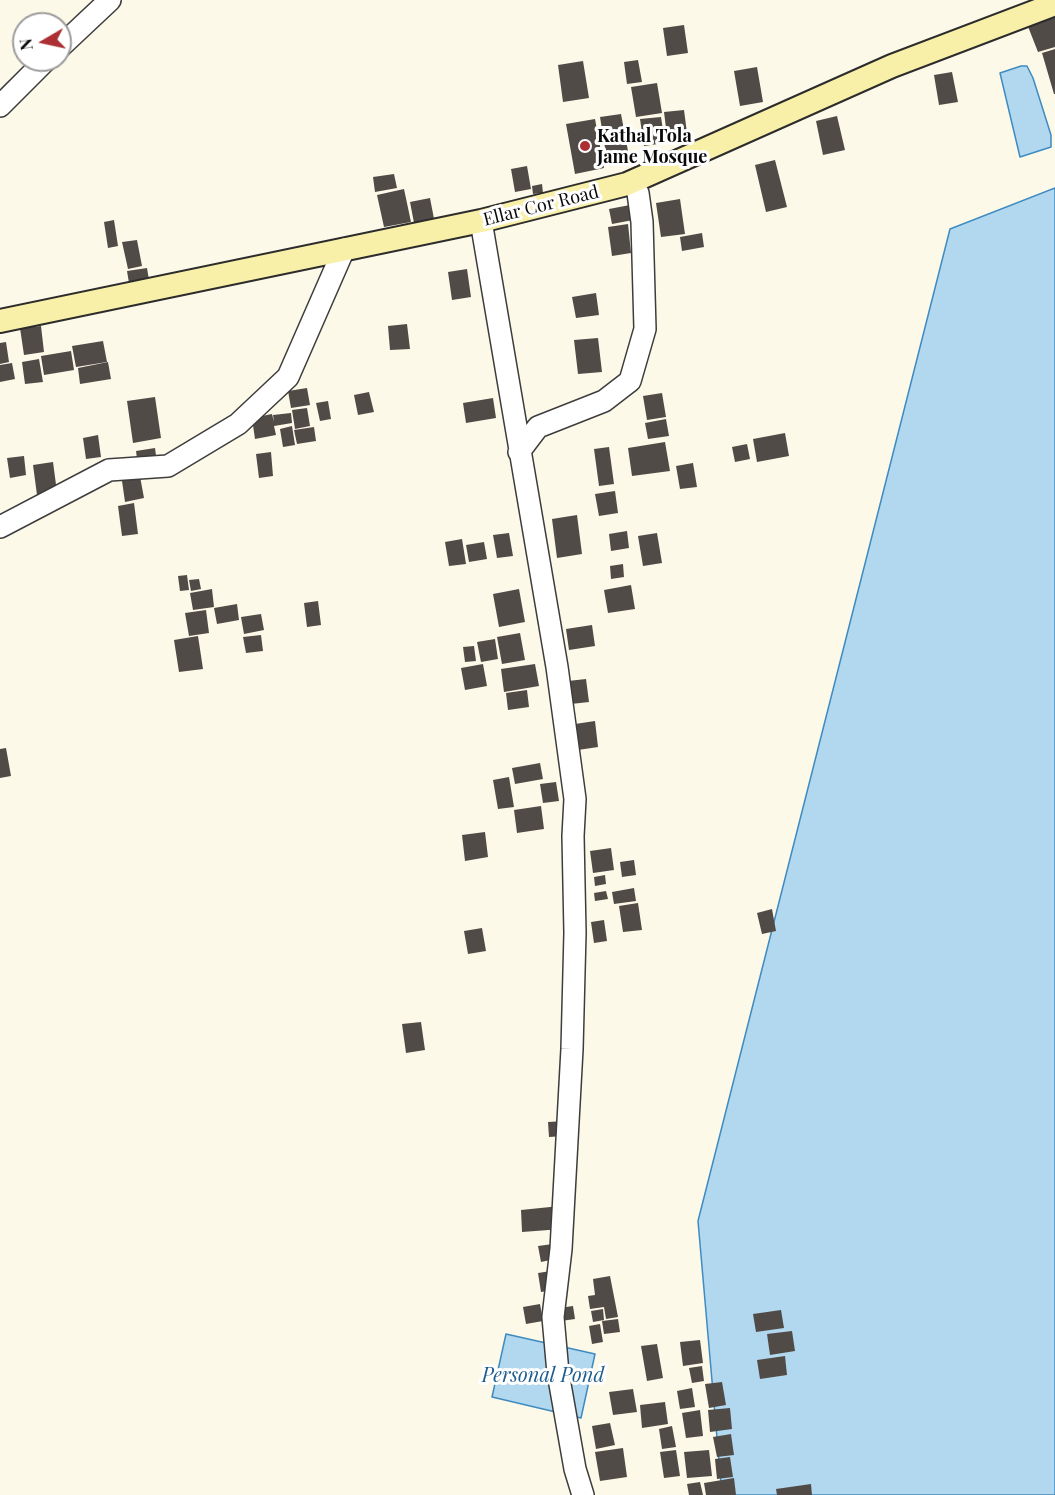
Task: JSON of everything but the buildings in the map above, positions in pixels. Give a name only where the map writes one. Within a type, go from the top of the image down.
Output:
[{"type":"main road","name":"Ellar Cor Road","points":[[0,321],[481,221],[627,184],[892,66],[1055,4]]},
{"type":"street","points":[[72,36],[110,0]]},
{"type":"street","points":[[0,106],[34,72]]},
{"type":"street","points":[[519,452],[538,427],[604,401],[630,381],[645,329],[642,222],[638,193]]},
{"type":"street","points":[[481,221],[557,667],[575,799],[572,1049],[561,1249],[553,1317],[560,1384],[575,1469],[584,1495]]},
{"type":"street","points":[[0,527],[109,470],[168,466],[238,424],[288,377],[344,249]]},
{"type":"water","points":[[1027,66],[1033,78],[1051,135],[1051,147],[1020,157],[1000,73]]},
{"type":"water","points":[[1055,188],[1055,1495],[722,1495],[698,1221],[950,229]]},
{"type":"water","name":"Personal Pond","points":[[506,1334],[595,1354],[581,1418],[492,1397]]},
{"type":"place","name":"Kathal Tola Jame Mosque","points":[[585,146]]}]
